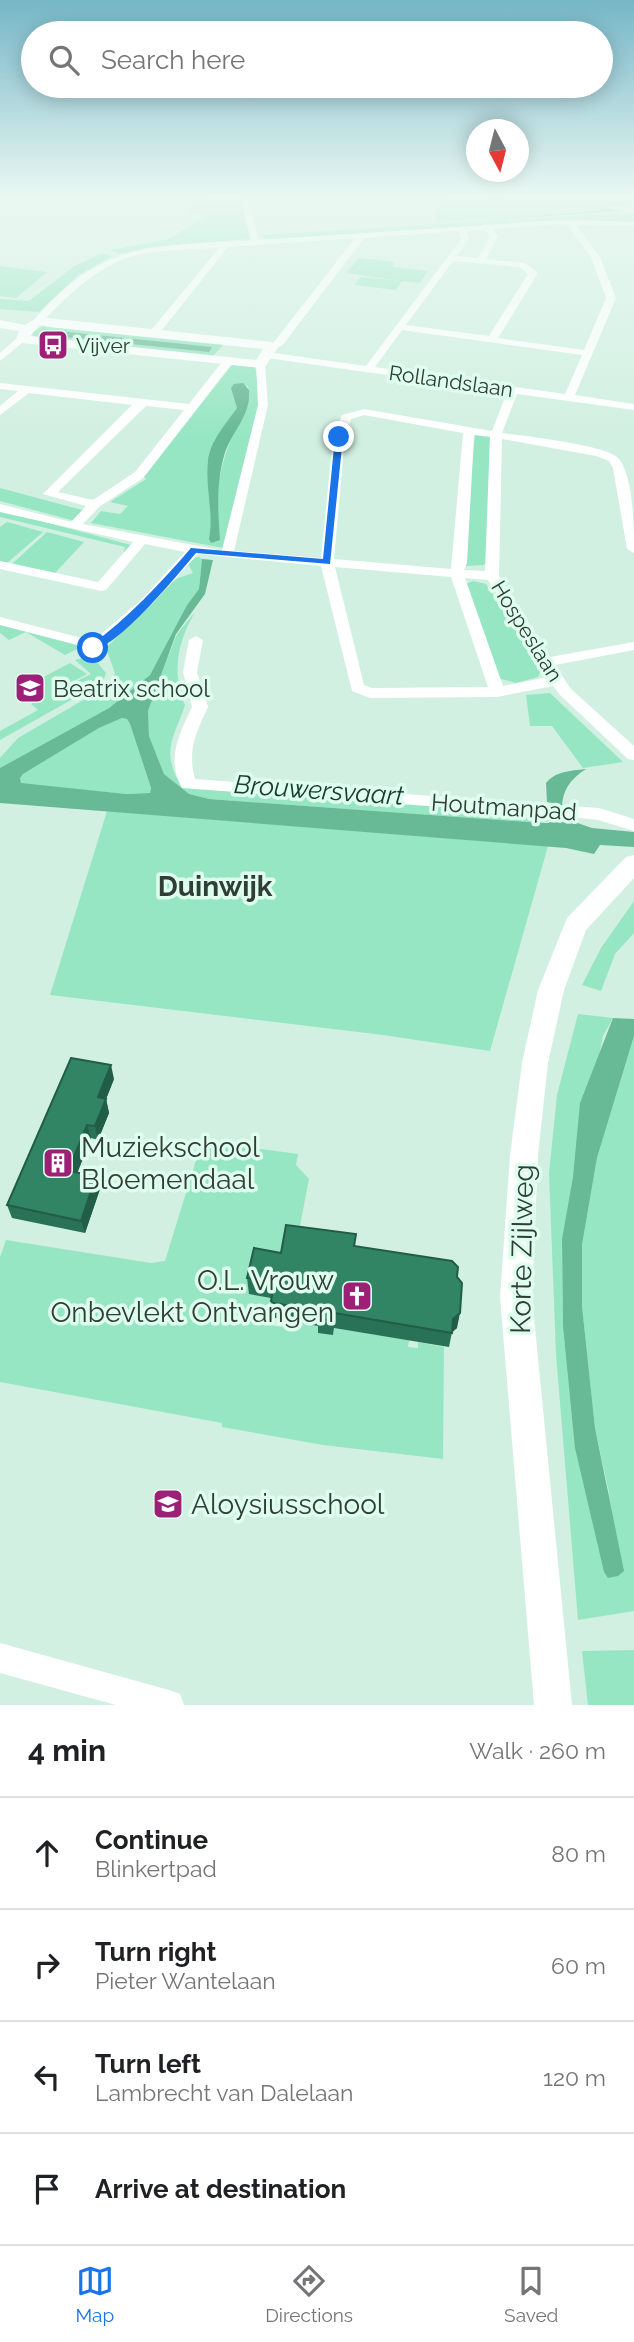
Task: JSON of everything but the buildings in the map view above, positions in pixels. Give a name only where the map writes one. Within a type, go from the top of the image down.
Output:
[{"type":"street","points":[[0,358],[86,278]]},
{"type":"street","points":[[153,334],[200,278]]},
{"type":"street","points":[[228,555],[263,405],[266,355],[278,344],[329,278]]},
{"type":"street","points":[[369,370],[438,278]]},
{"type":"street","points":[[492,340],[530,278]]},
{"type":"street","points":[[569,398],[611,298],[606,278]]},
{"type":"street","points":[[0,324],[29,330]]},
{"type":"street","points":[[400,327],[587,353]]},
{"type":"street","name":"Rollandslaan","points":[[29,330],[229,360],[266,355]]},
{"type":"street","name":"Rollandslaan","points":[[29,330],[153,334],[266,355],[634,407]]},
{"type":"street","points":[[74,526],[94,505],[139,475],[229,360]]},
{"type":"street","points":[[0,386],[191,408]]},
{"type":"street","points":[[0,412],[27,389]]},
{"type":"street","name":"Hospeslaan","points":[[513,390],[496,434],[492,576],[565,692],[634,755]]},
{"type":"street","points":[[94,505],[49,494],[137,406],[146,402]]},
{"type":"street","points":[[558,680],[497,692],[370,693],[357,688],[327,562],[339,437],[346,417],[364,412],[599,453],[613,458],[619,468],[634,550]]},
{"type":"street","name":"Hospeslaan","points":[[469,429],[460,563],[456,572],[497,692]]},
{"type":"street","points":[[0,508],[74,526],[228,555],[492,576]]},
{"type":"street","points":[[0,565],[101,587],[142,540]]},
{"type":"street","points":[[0,621],[86,643],[93,648],[150,602],[194,550]]},
{"type":"street","name":"Houtmanpad","points":[[197,640],[190,672],[200,707],[181,745],[188,784],[558,810],[599,814],[634,825]]},
{"type":"street","points":[[547,662],[634,646]]},
{"type":"street","name":"Korte Zijlweg","points":[[553,1705],[516,1297],[524,1155],[535,1063],[556,977],[576,925],[634,863]]},
{"type":"street","points":[[0,1658],[169,1705]]},
{"type":"shaded area","points":[[0,278],[40,278],[16,298],[0,296]]},
{"type":"shaded area","points":[[59,278],[75,278],[39,312],[0,309],[0,299],[29,301]]},
{"type":"shaded area","points":[[361,278],[401,281],[377,278],[424,278],[420,283],[402,281],[396,290],[354,285]]},
{"type":"shaded area","points":[[46,324],[225,343],[212,357],[33,336],[32,333]]},
{"type":"shaded area","points":[[59,331],[212,347],[209,352],[54,336]]},
{"type":"shaded area","points":[[232,365],[255,367],[261,398],[223,548],[91,523],[101,511],[120,514],[128,506],[110,502],[146,479],[144,477]],"holes":[[[247,385],[247,409],[225,457],[209,539],[209,478],[214,451],[237,408],[236,401]]]},
{"type":"shaded area","points":[[243,383],[249,390],[249,399],[221,466],[218,508],[220,540],[211,543],[207,471],[209,454],[219,433],[237,408],[231,388],[234,384]]},
{"type":"shaded area","points":[[475,434],[490,436],[487,562],[484,565],[466,566],[464,559]]},
{"type":"shaded area","points":[[0,488],[86,511],[75,521],[0,501]]},
{"type":"shaded area","points":[[0,510],[131,545],[123,553],[125,547],[0,517]]},
{"type":"shaded area","points":[[7,522],[43,532],[7,563],[0,561],[0,527]]},
{"type":"shaded area","points":[[47,532],[84,542],[54,574],[12,564]]},
{"type":"shaded area","points":[[191,558],[202,559],[199,589],[187,605],[150,675],[109,708],[0,768],[0,758],[18,738],[109,685],[115,673],[106,648],[168,586],[178,578],[193,573],[188,563]]},
{"type":"shaded area","points":[[202,559],[213,560],[205,594],[176,634],[148,711],[149,736],[164,774],[189,794],[209,799],[549,823],[556,814],[553,803],[547,802],[546,783],[559,774],[586,769],[566,790],[562,803],[563,818],[592,828],[634,832],[634,847],[600,845],[594,854],[566,848],[0,803],[0,768],[109,708],[150,675],[187,605],[199,589]],"holes":[[[122,718],[127,719],[151,788],[150,793],[126,794],[21,783],[23,774],[99,728]]]},
{"type":"shaded area","points":[[473,581],[486,584],[542,668],[538,677],[516,683],[498,678],[466,584]]},
{"type":"shaded area","points":[[195,612],[184,634],[178,657],[178,681],[185,705],[170,750],[178,780],[539,810],[552,813],[552,820],[541,823],[209,799],[188,794],[164,774],[149,736],[148,711],[177,634]]},
{"type":"shaded area","points":[[0,624],[83,646],[65,655],[26,632],[9,640],[0,633]]},
{"type":"shaded area","points":[[92,656],[106,673],[103,682],[0,740],[0,731],[38,710],[31,704],[34,702],[19,690],[70,663],[87,674],[47,696],[91,674],[75,660]]},
{"type":"shaded area","points":[[550,693],[623,762],[583,768],[552,726],[530,726],[526,695]]},
{"type":"shaded area","points":[[122,718],[127,719],[130,724],[151,788],[150,793],[126,794],[21,784],[20,778],[23,774],[99,728]]},
{"type":"shaded area","points":[[107,811],[548,846],[490,1051],[383,1035],[50,995]]},
{"type":"shaded area","points":[[634,901],[634,933],[615,954],[601,991],[582,985],[601,948]]},
{"type":"shaded area","points":[[578,1014],[613,1018],[603,1036],[562,1239],[563,1326],[611,1502],[595,1428],[582,1306],[582,1245],[597,1158],[634,1036],[634,1611],[578,1620],[556,1354],[549,1173],[557,1095]]},
{"type":"shaded area","points":[[613,1018],[634,1019],[634,1036],[597,1158],[582,1245],[582,1306],[595,1428],[624,1571],[618,1576],[608,1578],[604,1572],[575,1448],[563,1326],[562,1239],[573,1177],[580,1103]]},
{"type":"shaded area","points":[[202,1141],[298,1154],[296,1165],[309,1179],[300,1226],[293,1225],[287,1229],[275,1298],[274,1326],[286,1327],[288,1320],[319,1326],[333,1335],[334,1328],[409,1340],[408,1347],[418,1348],[418,1342],[444,1347],[443,1459],[323,1445],[222,1427],[222,1423],[0,1382],[0,1257],[6,1240],[151,1263],[165,1261]]},
{"type":"shaded area","points":[[634,1650],[634,1705],[588,1705],[582,1651]]},
{"type":"place","name":"Vijver","points":[[53,345]]},
{"type":"place","name":"Beatrix school","points":[[30,688]]},
{"type":"place","name":"Muziekschool Bloemendaal","points":[[58,1163]]},
{"type":"place","name":"O.L. Vrouw Onbevlekt Ontvangen","points":[[357,1296]]},
{"type":"place","name":"Aloysiusschool","points":[[168,1504]]},
{"type":"district","name":"Duinwijk","points":[[215,886]]},
{"type":"route","points":[[93,648],[150,602],[194,550],[327,562],[339,437]]},
{"type":"water label","name":"Brouwersvaart","points":[[319,790]]}]
